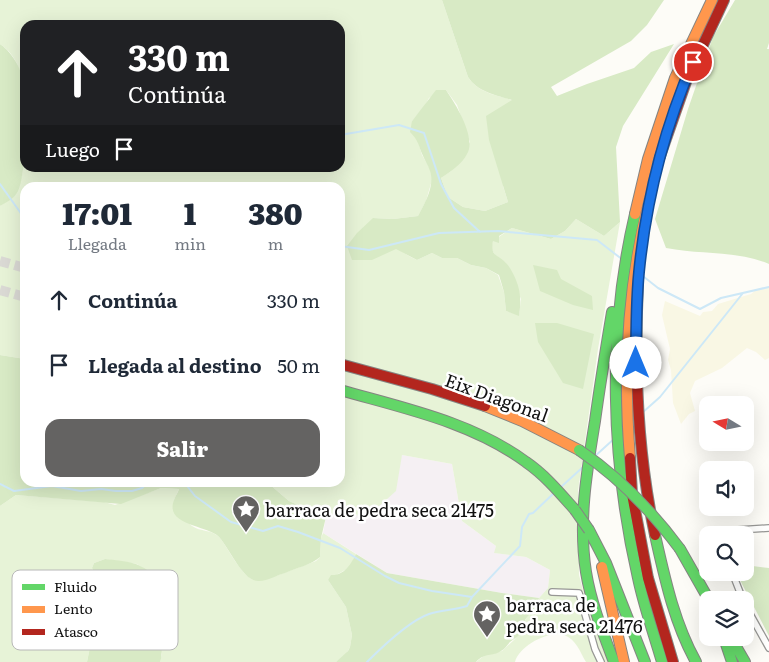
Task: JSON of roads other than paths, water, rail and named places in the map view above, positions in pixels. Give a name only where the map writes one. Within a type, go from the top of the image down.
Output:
[{"type":"highway","points":[[696,662],[683,638],[675,616],[657,547],[647,493],[639,417],[631,268],[638,195],[661,115],[679,68],[712,0]]},
{"type":"highway","points":[[662,662],[644,604],[629,541],[620,488],[621,433],[616,347],[631,268],[678,100],[699,49],[724,0]]},
{"type":"highway","points":[[614,662],[595,610],[586,571],[583,514],[589,462],[614,301],[618,282],[631,268]]},
{"type":"highway","name":"Eix Diagonal","points":[[345,365],[504,412],[533,424],[578,450],[611,473],[654,516],[680,549],[705,591]]},
{"type":"highway","points":[[345,391],[446,421],[482,435],[522,458],[558,490],[589,530],[606,564],[646,662]]},
{"type":"highway","points":[[621,433],[638,536],[651,591],[673,662]]},
{"type":"highway","points":[[594,540],[595,551],[608,588],[624,662]]},
{"type":"highway","points":[[657,547],[678,616],[687,636],[703,662]]},
{"type":"highway","points":[[727,646],[732,662]]},
{"type":"highway","points":[[736,646],[745,662]]},
{"type":"street","points":[[754,529],[769,528]]},
{"type":"street","points":[[552,592],[579,594],[595,649],[601,662]]},
{"type":"street","points":[[754,621],[769,648]]},
{"type":"waterway","points":[[345,134],[399,125],[424,133],[441,184],[454,208],[480,232]]},
{"type":"waterway","points":[[0,184],[20,212]]},
{"type":"waterway","points":[[345,247],[369,250],[439,233],[498,231],[597,240],[623,260]]},
{"type":"waterway","points":[[639,273],[658,288],[700,309],[721,298],[769,287]]},
{"type":"waterway","points":[[642,413],[660,397],[743,293]]},
{"type":"waterway","points":[[594,457],[615,438]]},
{"type":"waterway","points":[[561,487],[583,467]]},
{"type":"waterway","points":[[0,484],[14,491],[44,487]]},
{"type":"waterway","points":[[58,487],[81,491],[101,489],[132,491],[143,487]]},
{"type":"waterway","points":[[188,487],[195,496],[231,522],[263,531],[278,526],[298,532],[340,548],[399,583],[432,591],[472,597]]},
{"type":"waterway","points":[[367,662],[396,635],[421,617],[467,606],[472,597],[520,546],[522,527],[529,514],[533,513],[555,492]]},
{"type":"tunnel","points":[[0,261],[20,267]]},
{"type":"tunnel","points":[[0,290],[20,296]]},
{"type":"place","name":"barraca de pedra seca 21475","points":[[246,533]]},
{"type":"place","name":"barraca de pedra seca 21476","points":[[487,638]]}]
